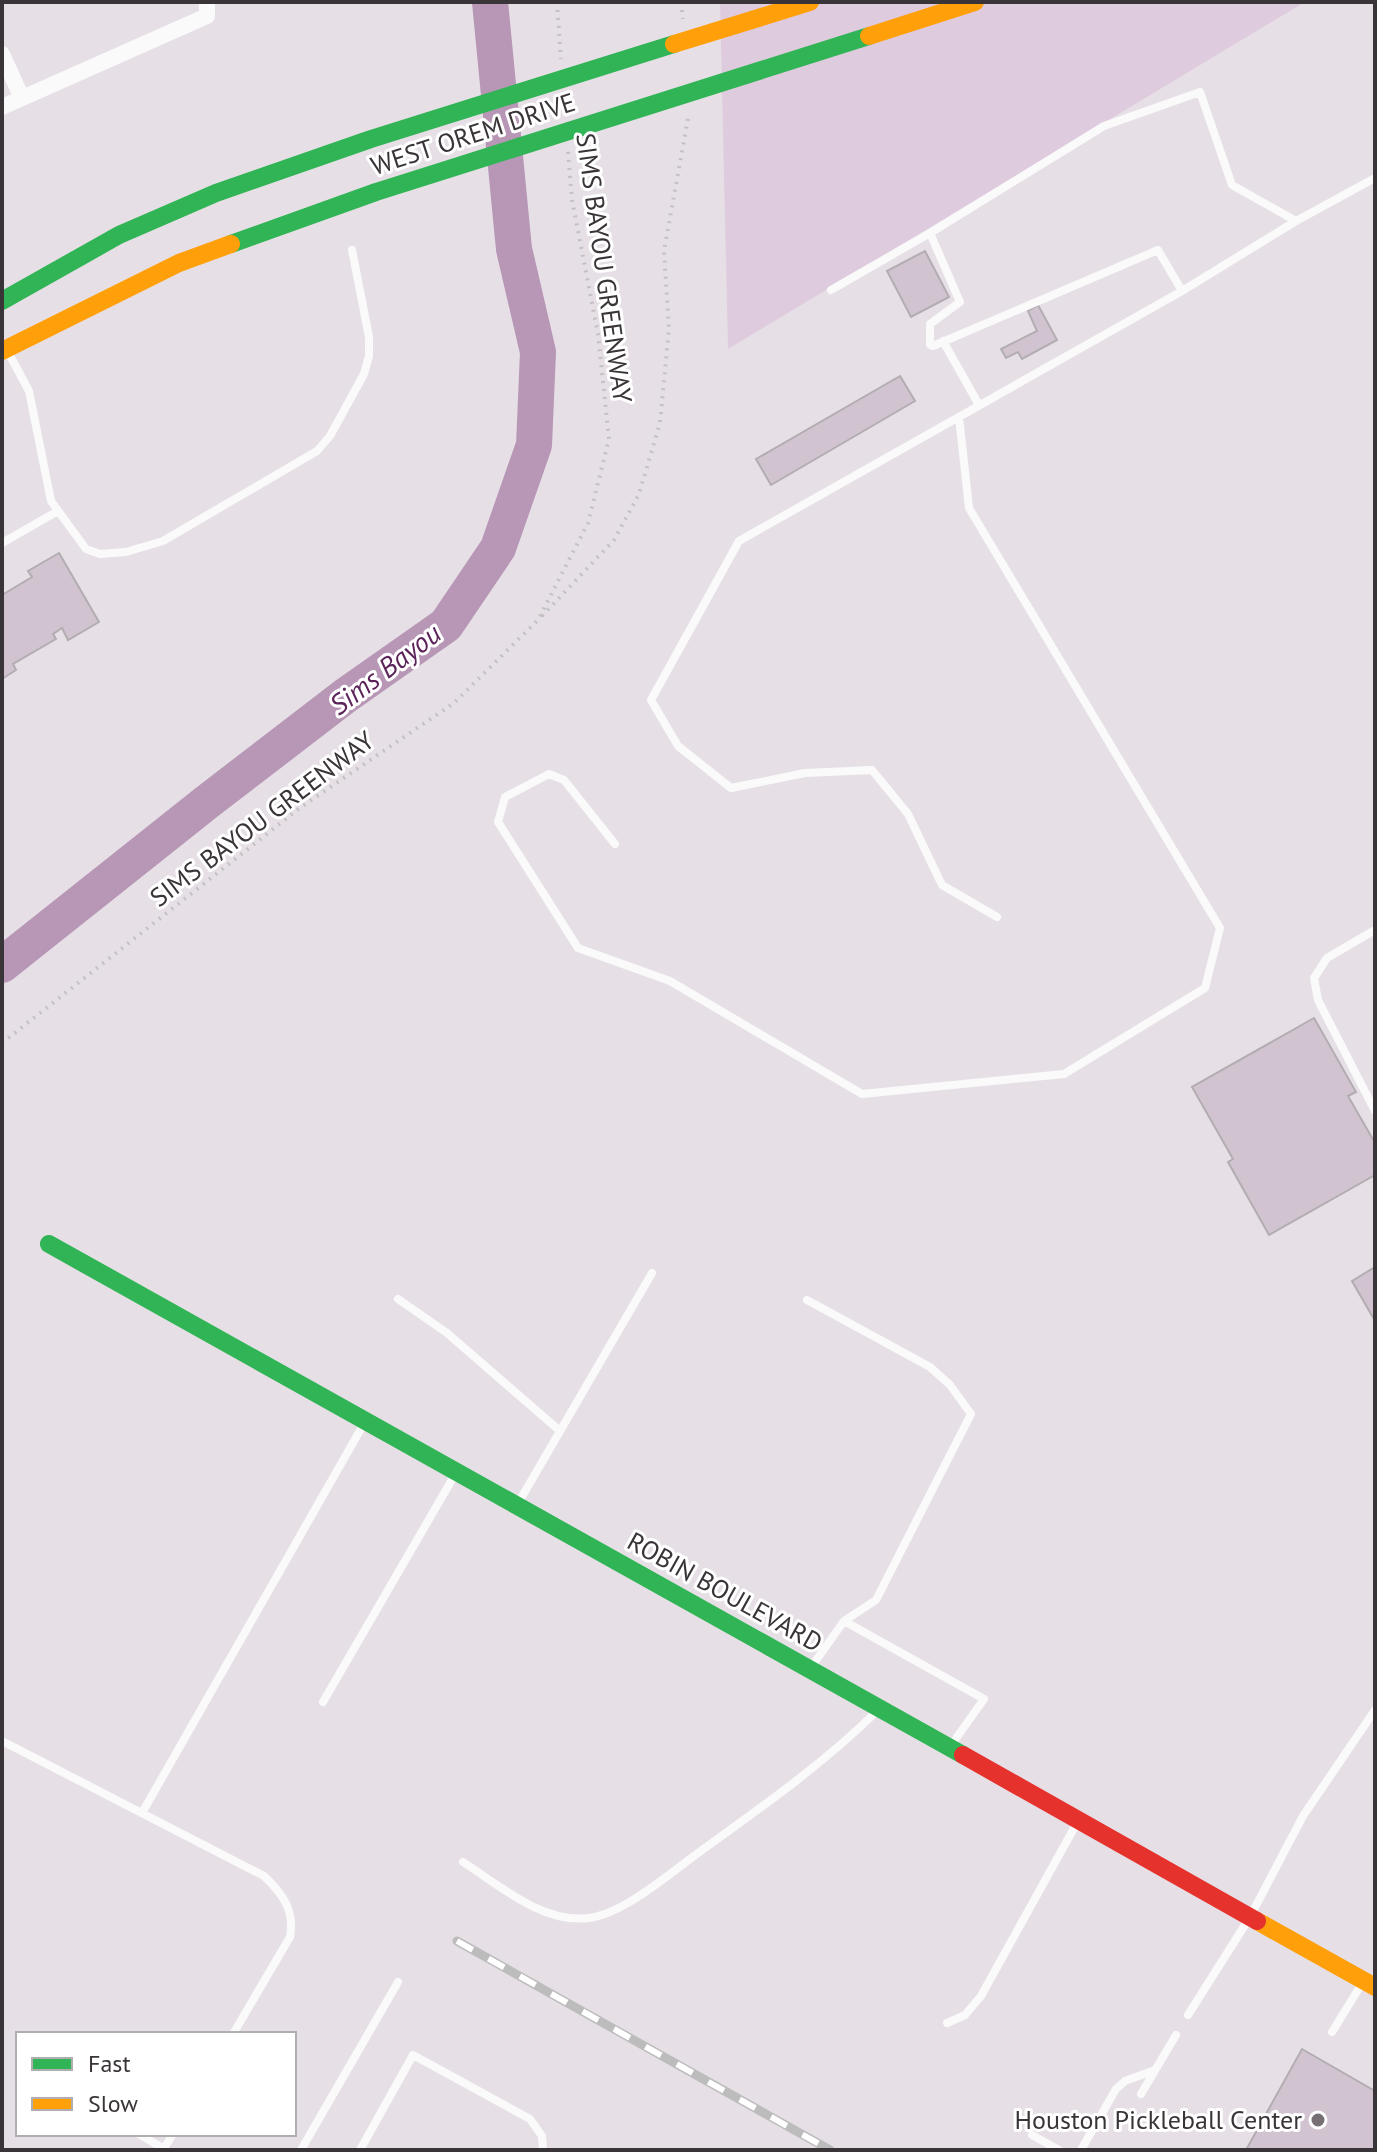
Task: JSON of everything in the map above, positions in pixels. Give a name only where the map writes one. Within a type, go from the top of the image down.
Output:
[{"type":"main road","name":"WEST OREM DRIVE","points":[[2,301],[119,235],[216,193],[371,139],[810,2]]},
{"type":"main road","name":"WEST OREM DRIVE","points":[[3,347],[179,263],[376,192],[975,2]]},
{"type":"main road","name":"ROBIN BOULEVARD","points":[[49,1244],[1370,1984]]},
{"type":"street","points":[[2,107],[207,9]]},
{"type":"street","points":[[2,54],[21,96]]},
{"type":"lane","points":[[831,290],[1104,126],[1200,92],[1232,185],[1296,221]]},
{"type":"lane","points":[[997,917],[942,885],[908,814],[872,770],[805,773],[731,788],[678,746],[651,700],[739,541],[1182,291],[1296,221],[1375,178]]},
{"type":"lane","points":[[930,233],[960,302],[929,325],[930,345],[1158,250],[1182,291]]},
{"type":"lane","points":[[3,347],[29,391],[51,501],[86,549],[100,554],[126,552],[163,541],[317,451],[330,436],[364,374],[369,356],[369,337],[352,250]]},
{"type":"lane","points":[[943,341],[979,405]]},
{"type":"lane","points":[[615,844],[564,780],[557,777],[549,774],[505,797],[498,822],[578,948],[670,981],[862,1094],[1064,1074],[1205,988],[1220,928],[969,508],[959,417]]},
{"type":"lane","points":[[2,543],[58,511]]},
{"type":"lane","points":[[1375,930],[1327,958],[1314,978],[1318,1000],[1375,1111]]},
{"type":"lane","points":[[518,1505],[652,1273]]},
{"type":"lane","points":[[398,1299],[447,1333],[560,1431]]},
{"type":"lane","points":[[807,1300],[930,1367],[950,1385],[971,1414],[876,1600],[844,1621],[809,1669]]},
{"type":"lane","points":[[142,1813],[366,1419]]},
{"type":"lane","points":[[323,1702],[458,1471]]},
{"type":"lane","points":[[844,1621],[984,1699],[950,1748]]},
{"type":"lane","points":[[463,1862],[538,1909],[564,1917],[590,1918],[615,1909],[757,1810],[852,1736],[879,1708]]},
{"type":"lane","points":[[1188,2015],[1250,1917],[1303,1816],[1375,1710]]},
{"type":"lane","points":[[2,1741],[264,1876],[278,1890],[293,1921],[290,1937],[234,2032]]},
{"type":"lane","points":[[947,2023],[965,2015],[981,1996],[1078,1820]]},
{"type":"lane","points":[[301,2150],[398,1982]]},
{"type":"lane","points":[[1332,2032],[1370,1984]]},
{"type":"lane","points":[[1141,2094],[1176,2035]]},
{"type":"lane","points":[[360,2150],[413,2055],[530,2119],[542,2136],[543,2150]]},
{"type":"lane","points":[[1081,2150],[1116,2089],[1125,2081],[1155,2070]]},
{"type":"lane","points":[[1032,2135],[1059,2150]]},
{"type":"lane","points":[[142,2136],[164,2149]]},
{"type":"path","points":[[557,2],[562,72]]},
{"type":"path","name":"SIMS BAYOU GREENWAY","points":[[2,1043],[301,807],[454,703],[614,540],[639,494],[660,423],[669,329],[664,251],[693,91]]},
{"type":"path","name":"SIMS BAYOU GREENWAY","points":[[538,620],[588,523],[609,439],[598,334],[572,200],[568,152]]},
{"type":"shaded area","points":[[720,2],[1305,2],[728,349]]},
{"type":"building","points":[[925,251],[949,297],[911,317],[887,271]]},
{"type":"building","points":[[1038,305],[1057,340],[1022,359],[1018,352],[1006,358],[1001,349],[1037,331],[1028,311]]},
{"type":"building","points":[[900,376],[915,401],[771,485],[756,459]]},
{"type":"building","points":[[59,553],[99,622],[68,640],[62,628],[53,634],[56,639],[13,664],[16,670],[2,679],[2,595],[32,577],[28,571]]},
{"type":"building","points":[[1314,1018],[1356,1092],[1348,1096],[1375,1143],[1375,1175],[1269,1235],[1228,1162],[1233,1159],[1192,1087]]},
{"type":"building","points":[[1375,1267],[1375,1321],[1352,1281]]},
{"type":"building","name":"Houston Pickleball Center","points":[[1302,2049],[1375,2091],[1375,2150],[1246,2150]]},
{"type":"waterway","name":"Sims Bayou","points":[[2,965],[345,696],[446,625],[498,548],[534,445],[538,352],[514,249],[490,2]]},
{"type":"railway","points":[[457,1941],[830,2150]]},
{"type":"traffic: fast","points":[[231,244],[376,192],[869,36]]},
{"type":"traffic: fast","points":[[2,301],[119,235],[216,193],[371,139],[674,44]]},
{"type":"traffic: fast","points":[[49,1244],[963,1755]]},
{"type":"traffic: slow","points":[[674,44],[810,2]]},
{"type":"traffic: slow","points":[[869,36],[975,2]]},
{"type":"traffic: slow","points":[[2,351],[179,263],[231,244]]},
{"type":"traffic: slow","points":[[1257,1921],[1375,1987]]},
{"type":"traffic: jam","points":[[963,1755],[1257,1921]]},
{"type":"place","name":"Houston Pickleball Center","points":[[1318,2120]]}]
